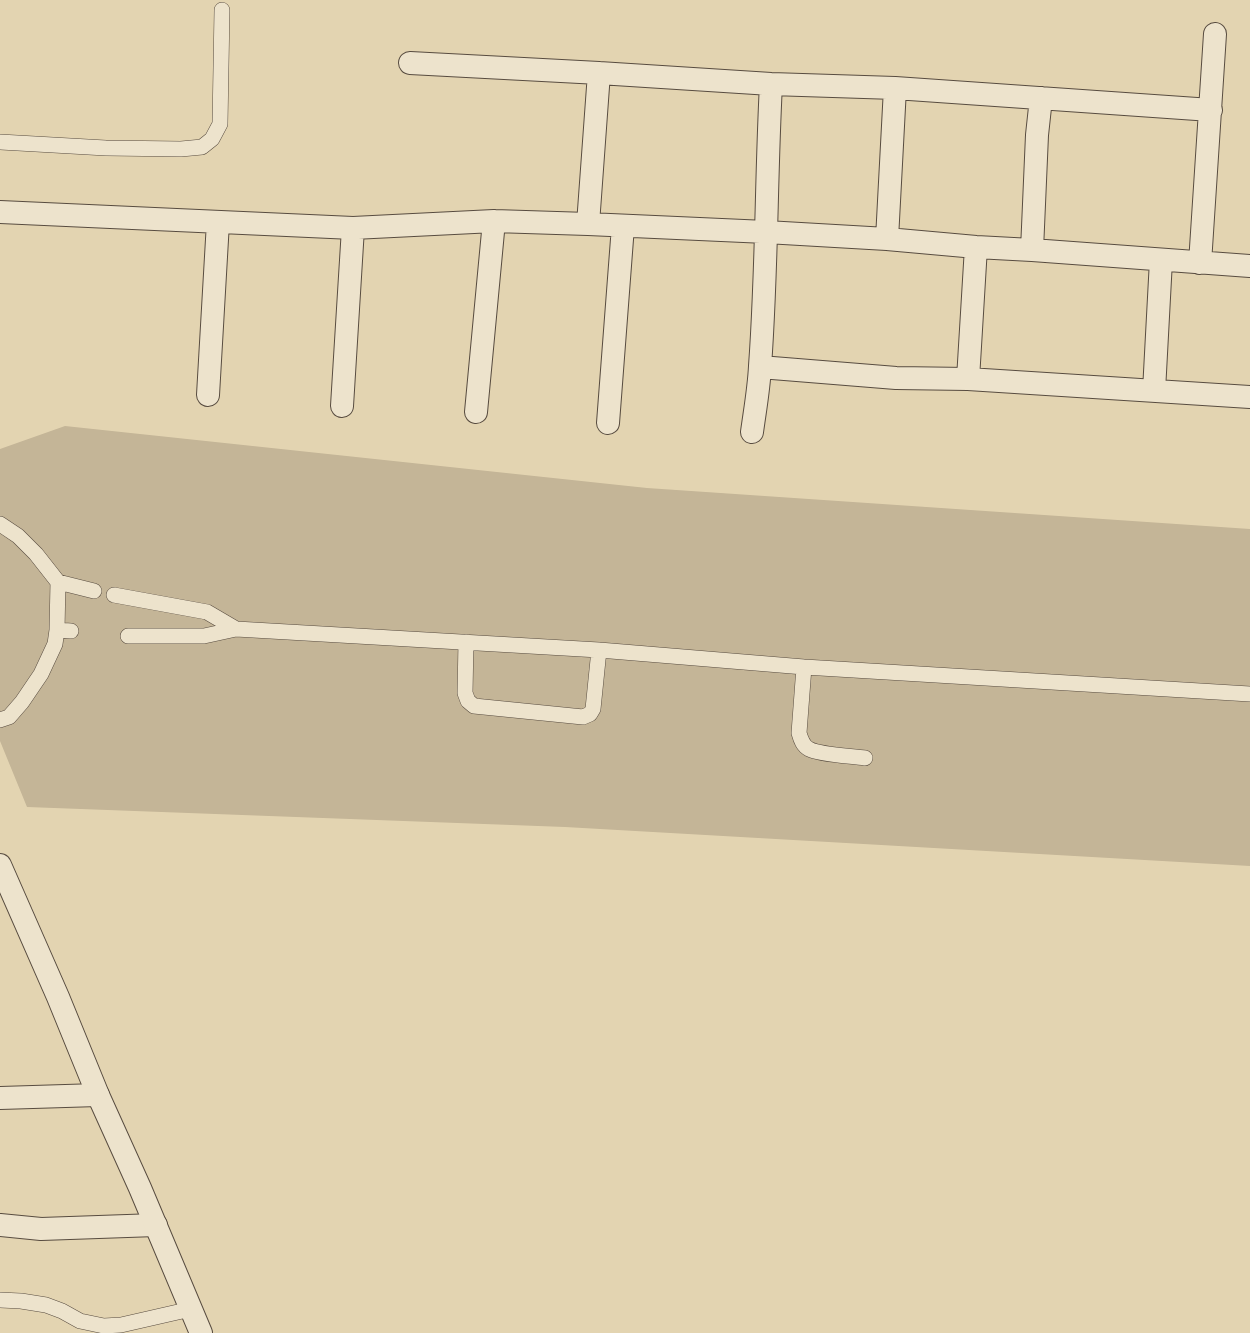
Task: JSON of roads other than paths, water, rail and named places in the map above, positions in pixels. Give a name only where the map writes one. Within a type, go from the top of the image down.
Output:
[{"type":"street","points":[[1200,263],[1215,34]]},
{"type":"street","points":[[410,63],[771,84],[895,88],[1211,110]]},
{"type":"street","points":[[588,224],[599,73]]},
{"type":"street","points":[[752,432],[760,367],[771,84]]},
{"type":"street","points":[[887,239],[895,88]]},
{"type":"street","points":[[1032,250],[1037,135],[1041,98]]},
{"type":"street","points":[[0,212],[353,228],[494,221],[588,224],[887,239],[976,247],[1250,266]]},
{"type":"street","points":[[476,412],[494,221]]},
{"type":"street","points":[[208,395],[218,222]]},
{"type":"street","points":[[608,423],[622,226]]},
{"type":"street","points":[[342,406],[353,228]]},
{"type":"street","points":[[968,379],[976,247]]},
{"type":"street","points":[[1154,391],[1161,260]]},
{"type":"street","points":[[760,367],[896,378],[968,379],[1250,397]]},
{"type":"street","points":[[0,865],[58,997],[98,1095],[156,1225],[200,1333]]},
{"type":"street","points":[[0,1098],[98,1095]]},
{"type":"street","points":[[0,1225],[41,1229],[156,1225]]},
{"type":"lane","points":[[0,142],[106,148],[181,149],[202,147],[212,140],[220,124],[222,10]]},
{"type":"lane","points":[[0,524],[18,536],[36,554],[58,582],[64,630],[55,644],[41,674],[22,702],[8,717],[0,720]]},
{"type":"lane","points":[[58,582],[94,591]]},
{"type":"lane","points":[[114,595],[207,612],[236,629]]},
{"type":"lane","points":[[128,636],[204,636],[236,629],[599,650],[804,667],[1250,694]]},
{"type":"lane","points":[[466,642],[465,692],[468,701],[474,706],[583,717],[590,714],[593,709],[599,650]]},
{"type":"lane","points":[[804,667],[799,734],[802,743],[809,749],[825,753],[865,758]]},
{"type":"lane","points":[[0,1300],[21,1301],[46,1306],[62,1311],[80,1321],[104,1326],[121,1324],[191,1309]]}]
